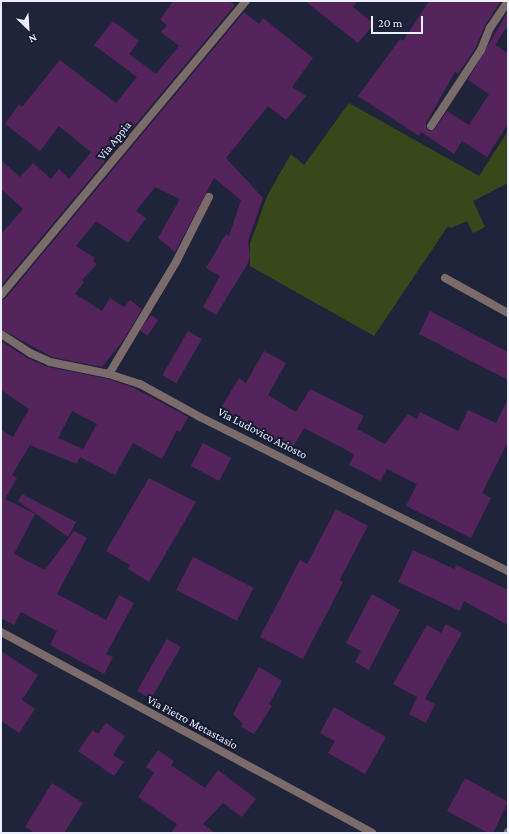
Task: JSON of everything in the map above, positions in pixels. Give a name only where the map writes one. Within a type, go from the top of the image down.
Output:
[{"type":"street","name":"Via Appia","points":[[1,295],[246,1]]},
{"type":"street","points":[[431,126],[481,50],[490,28],[508,1]]},
{"type":"street","points":[[109,374],[176,262],[209,197]]},
{"type":"street","points":[[445,278],[508,313]]},
{"type":"street","name":"Via Ludovico Ariosto","points":[[1,334],[30,353],[50,362],[109,374],[140,384],[200,417],[508,571]]},
{"type":"street","name":"Via Pietro Metastasio","points":[[1,632],[372,833]]},
{"type":"green space","points":[[349,103],[479,176],[508,131],[508,183],[473,201],[485,227],[473,233],[467,221],[451,228],[448,226],[374,336],[250,266],[250,244],[267,196],[291,154],[304,165]]},
{"type":"building","points":[[173,1],[229,1],[235,5],[1,286],[1,234],[23,209],[1,189],[1,160],[20,177],[33,163],[51,179],[59,169],[69,179],[91,152],[59,126],[40,151],[5,124],[19,104],[22,107],[60,60],[116,103],[137,77],[94,45],[113,21],[139,41],[129,54],[156,74],[179,46],[161,32],[167,25],[160,20]]},
{"type":"building","points":[[305,1],[357,1],[353,7],[374,24],[358,43]]},
{"type":"building","points":[[429,1],[501,1],[485,25],[476,47],[458,74],[455,72],[426,123],[426,128],[430,131],[435,129],[447,111],[469,125],[489,94],[468,80],[508,11],[508,25],[495,45],[508,53],[508,124],[487,157],[462,141],[454,154],[421,132],[419,136],[358,96],[400,39],[403,41]]},
{"type":"building","points":[[244,12],[259,24],[263,18],[313,58],[292,87],[306,96],[286,120],[268,106],[226,158],[263,198],[248,241],[250,256],[247,265],[216,315],[203,307],[220,276],[206,268],[226,234],[229,236],[241,200],[214,178],[175,252],[158,238],[180,199],[155,187],[136,211],[146,218],[128,243],[96,221],[76,246],[95,258],[93,261],[97,264],[82,280],[84,282],[75,294],[102,311],[110,298],[124,307],[130,300],[142,309],[122,342],[102,367],[52,357],[1,329],[1,300],[5,299]]},
{"type":"building","points":[[430,311],[508,352],[508,380],[419,334]]},
{"type":"building","points":[[151,315],[158,320],[147,336],[140,330]]},
{"type":"building","points":[[188,331],[202,339],[176,383],[162,375]]},
{"type":"building","points":[[1,341],[27,358],[48,367],[108,379],[134,388],[188,417],[180,432],[177,430],[162,459],[133,443],[115,475],[80,457],[77,464],[30,445],[12,475],[17,478],[5,499],[35,514],[14,554],[45,570],[74,531],[87,538],[57,594],[106,620],[119,595],[134,603],[106,654],[113,657],[104,674],[50,645],[57,631],[21,612],[14,625],[1,618],[1,430],[13,437],[29,409],[1,390]],"holes":[[[72,411],[97,424],[83,449],[58,438]]]},
{"type":"building","points":[[264,351],[286,363],[268,395],[296,412],[310,389],[364,416],[357,429],[385,444],[408,414],[417,419],[420,412],[458,431],[468,410],[496,423],[508,399],[508,442],[482,493],[491,498],[471,538],[406,506],[417,484],[387,469],[380,481],[349,465],[354,454],[304,428],[291,450],[221,408],[239,378],[246,383]]},
{"type":"building","points":[[203,443],[231,458],[219,481],[191,466]]},
{"type":"building","points":[[149,478],[196,502],[149,582],[128,569],[130,565],[106,551]]},
{"type":"building","points":[[22,494],[76,522],[68,537],[18,501]]},
{"type":"building","points":[[336,509],[368,526],[341,577],[340,580],[343,582],[303,659],[260,637],[300,560],[307,564]]},
{"type":"building","points":[[413,550],[454,569],[456,565],[508,590],[508,625],[464,601],[460,611],[398,582]]},
{"type":"building","points":[[193,557],[254,588],[237,621],[176,590]]},
{"type":"building","points":[[372,594],[400,610],[369,670],[355,662],[361,651],[346,643]]},
{"type":"building","points":[[446,624],[462,633],[425,699],[435,704],[426,723],[409,714],[417,697],[393,684],[427,625],[441,633]]},
{"type":"building","points":[[167,639],[181,647],[151,699],[137,691]]},
{"type":"building","points":[[1,651],[38,675],[22,700],[35,709],[19,733],[1,721]]},
{"type":"building","points":[[259,667],[282,681],[269,704],[272,706],[254,734],[241,727],[243,724],[233,714]]},
{"type":"building","points":[[334,707],[386,737],[365,774],[328,753],[335,741],[320,733]]},
{"type":"building","points":[[106,723],[125,736],[113,755],[124,762],[114,776],[78,751],[93,730],[98,734]]},
{"type":"building","points":[[158,750],[174,761],[171,765],[205,788],[218,770],[256,799],[242,817],[223,803],[203,824],[215,833],[171,833],[177,824],[138,797],[154,773],[146,767]]},
{"type":"building","points":[[465,778],[508,802],[493,833],[488,833],[447,811]]},
{"type":"building","points":[[52,783],[83,803],[64,833],[35,833],[25,827]]}]
